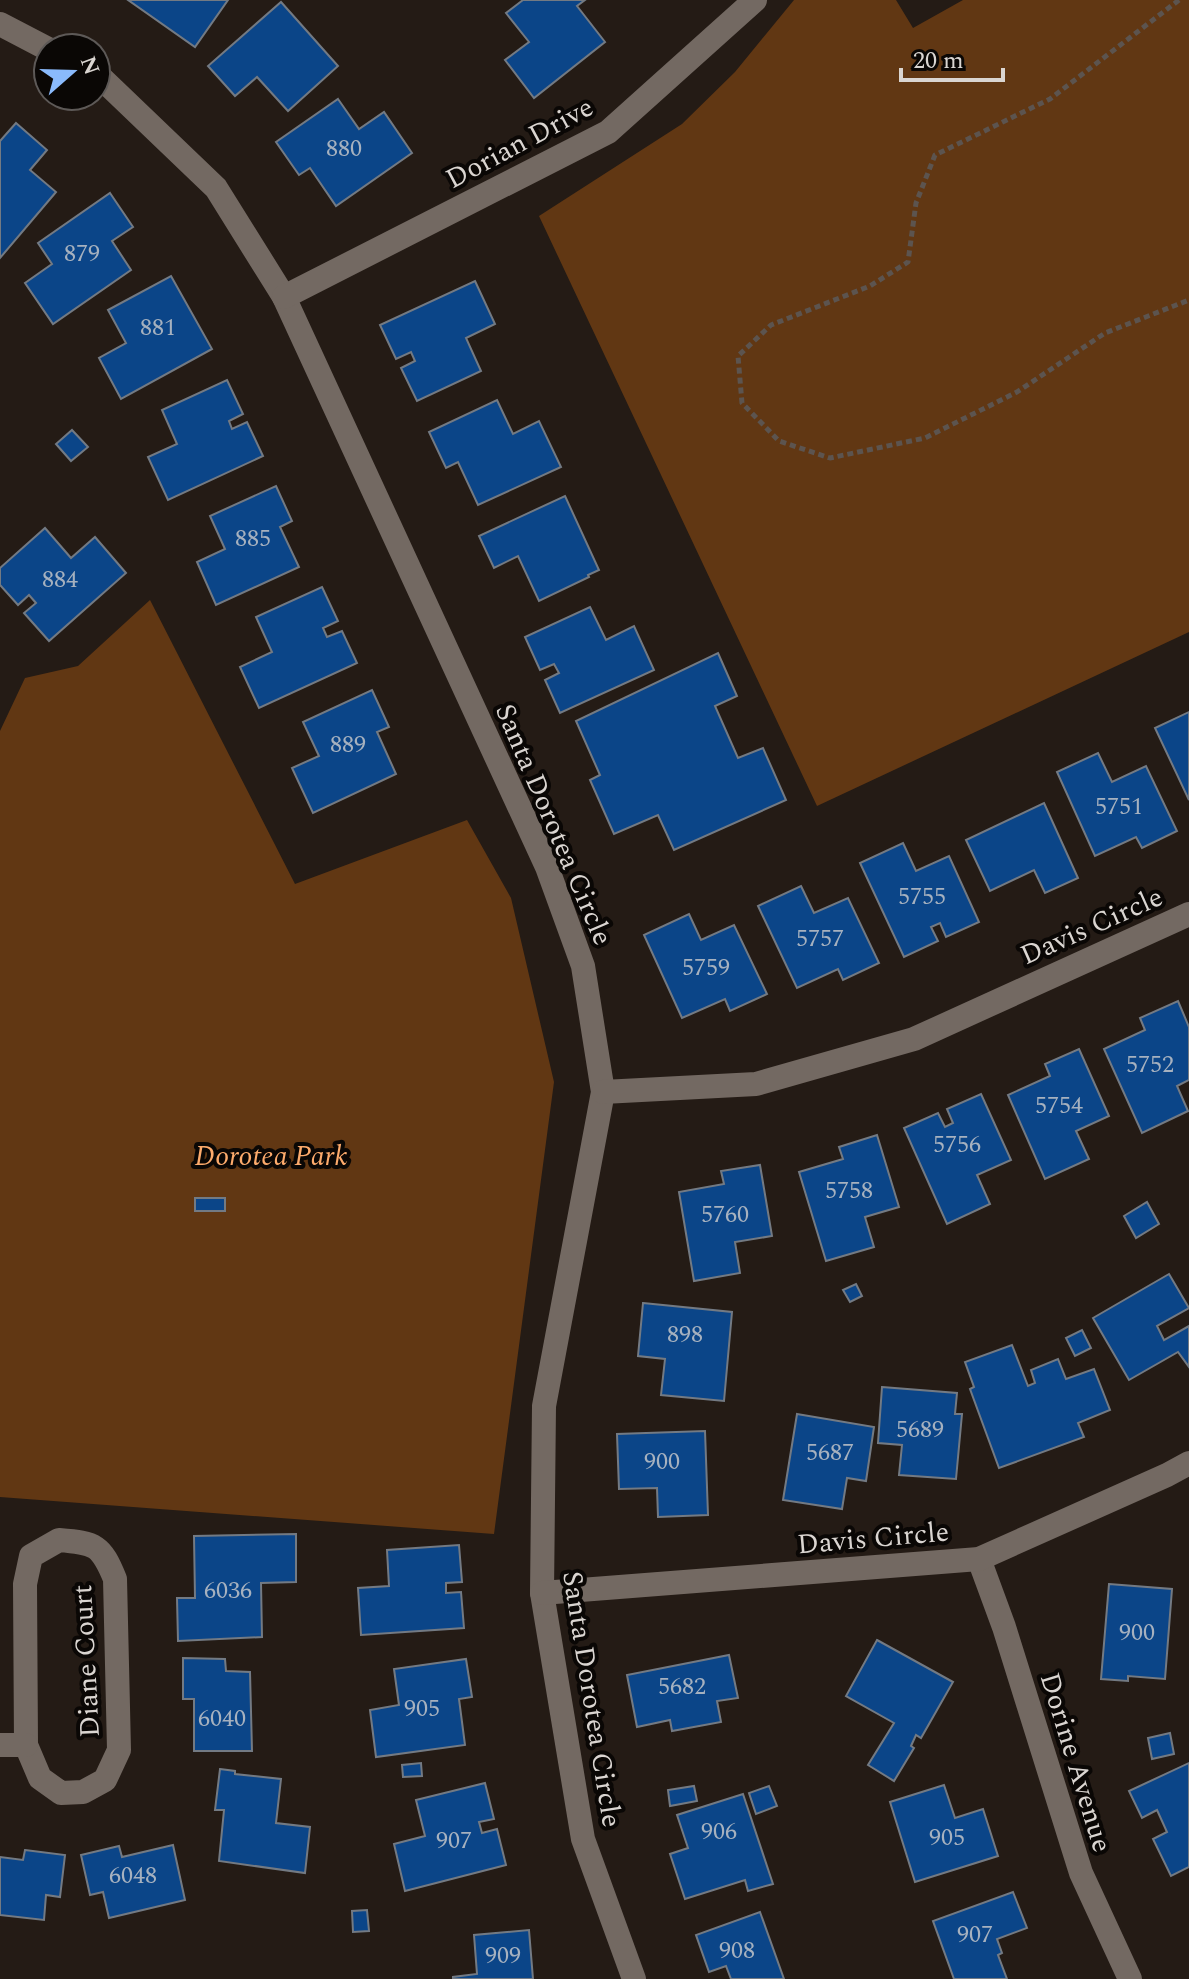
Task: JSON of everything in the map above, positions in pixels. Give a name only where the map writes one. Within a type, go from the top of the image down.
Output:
[{"type":"street","name":"Dorian Drive","points":[[284,297],[608,132],[755,0]]},
{"type":"street","points":[[0,24],[32,41]]},
{"type":"street","name":"Santa Dorotea Circle","points":[[112,88],[216,188],[284,297],[547,867],[583,966],[603,1092],[544,1406],[542,1593],[583,1839],[634,1979]]},
{"type":"street","name":"Davis Circle","points":[[603,1092],[756,1084],[914,1039],[1189,914]]},
{"type":"street","name":"Davis Circle","points":[[542,1593],[979,1559],[1189,1463]]},
{"type":"street","name":"Diane Court","points":[[59,1540],[88,1542],[105,1556],[115,1579],[119,1750],[105,1780],[83,1792],[61,1793],[40,1778],[26,1745],[25,1584],[31,1556],[59,1540]]},
{"type":"street","name":"Dorine Avenue","points":[[979,1559],[1004,1627],[1081,1873],[1130,1979]]},
{"type":"street","points":[[0,1745],[26,1745]]},
{"type":"path","points":[[1179,0],[1050,99],[935,155],[916,203],[908,262],[870,286],[771,325],[738,356],[742,403],[779,441],[830,458],[925,438],[1017,392],[1105,333],[1189,300]]},
{"type":"green space","points":[[794,0],[896,0],[913,28],[963,0],[1189,0],[1189,632],[817,806],[539,216],[682,124],[735,72]]},
{"type":"green space","name":"Dorotea Park","points":[[150,600],[295,884],[467,820],[511,898],[554,1082],[494,1534],[0,1497],[0,731],[25,678],[78,666]]},
{"type":"building","points":[[128,0],[228,0],[195,47]]},
{"type":"building","points":[[523,0],[585,0],[577,6],[605,42],[534,98],[505,60],[529,42],[506,13]]},
{"type":"building","points":[[281,2],[338,66],[288,111],[257,77],[235,96],[208,66]]},
{"type":"building","points":[[338,99],[359,129],[384,112],[412,153],[336,206],[310,168],[299,175],[276,142]]},
{"type":"building","points":[[16,123],[47,150],[30,170],[56,192],[0,258],[0,141]]},
{"type":"building","points":[[110,193],[133,227],[112,241],[131,270],[53,324],[25,283],[52,264],[38,243]]},
{"type":"building","points":[[171,276],[212,349],[121,399],[99,358],[126,343],[108,310]]},
{"type":"building","points":[[475,281],[495,324],[466,338],[481,371],[417,401],[401,368],[415,361],[411,352],[396,359],[380,325]]},
{"type":"building","points":[[227,380],[243,414],[229,421],[232,429],[247,422],[263,456],[168,500],[148,457],[177,444],[162,410]]},
{"type":"building","points":[[497,400],[513,434],[539,421],[561,467],[478,505],[458,462],[446,468],[429,432]]},
{"type":"building","points":[[72,430],[88,447],[71,461],[56,444]]},
{"type":"building","points":[[276,486],[292,521],[280,527],[299,567],[216,605],[197,562],[225,549],[210,516]]},
{"type":"building","points":[[565,496],[599,570],[539,601],[518,556],[494,568],[479,536]]},
{"type":"building","points":[[45,528],[71,558],[95,537],[126,573],[49,641],[24,613],[36,603],[29,595],[18,605],[0,585],[0,568]]},
{"type":"building","points":[[322,587],[338,621],[323,628],[327,637],[342,631],[357,663],[259,708],[240,667],[272,652],[256,617]]},
{"type":"building","points":[[590,607],[606,640],[634,626],[654,670],[560,713],[545,680],[559,673],[554,664],[540,670],[525,637]]},
{"type":"building","points":[[718,653],[737,696],[715,706],[738,758],[763,748],[786,800],[674,850],[658,815],[614,834],[590,780],[600,775],[576,721]]},
{"type":"building","points":[[372,690],[389,727],[377,732],[396,774],[313,813],[292,768],[319,756],[303,722]]},
{"type":"building","points":[[1189,712],[1189,800],[1155,728]]},
{"type":"building","points":[[1098,753],[1112,782],[1146,766],[1177,831],[1142,848],[1136,837],[1095,856],[1057,772]]},
{"type":"building","points":[[1044,803],[1078,878],[1045,893],[1034,870],[990,891],[966,840]]},
{"type":"building","points":[[903,843],[916,871],[949,856],[979,922],[946,937],[940,923],[931,927],[938,941],[904,957],[860,863]]},
{"type":"building","points":[[801,886],[814,913],[848,898],[879,963],[843,980],[838,969],[797,988],[758,906]]},
{"type":"building","points":[[689,914],[701,940],[734,925],[767,994],[730,1011],[725,999],[682,1018],[644,935]]},
{"type":"building","points":[[1178,1001],[1189,1027],[1189,1080],[1177,1086],[1188,1111],[1142,1133],[1104,1049],[1145,1030],[1140,1018]]},
{"type":"building","points":[[1079,1049],[1109,1116],[1076,1131],[1089,1159],[1045,1179],[1008,1095],[1050,1076],[1045,1064]]},
{"type":"building","points":[[981,1094],[1011,1160],[977,1175],[990,1204],[947,1224],[904,1128],[938,1113],[945,1127],[953,1123],[947,1109]]},
{"type":"building","points":[[877,1135],[899,1207],[865,1217],[874,1247],[826,1261],[799,1172],[843,1159],[839,1147]]},
{"type":"building","points":[[760,1165],[772,1236],[735,1242],[740,1273],[694,1281],[679,1192],[724,1184],[721,1171]]},
{"type":"building","points":[[195,1198],[225,1198],[225,1211],[195,1211]]},
{"type":"building","points":[[1147,1202],[1159,1224],[1136,1238],[1124,1216]]},
{"type":"building","points":[[1169,1274],[1189,1308],[1157,1326],[1164,1340],[1189,1326],[1189,1367],[1178,1352],[1129,1380],[1093,1318]]},
{"type":"building","points":[[856,1284],[862,1296],[850,1302],[843,1290]]},
{"type":"building","points":[[643,1303],[732,1312],[724,1401],[661,1395],[665,1359],[638,1356]]},
{"type":"building","points":[[1082,1330],[1091,1348],[1075,1356],[1066,1338]]},
{"type":"building","points":[[1012,1345],[1028,1386],[1035,1383],[1031,1370],[1058,1359],[1066,1379],[1094,1369],[1110,1410],[1078,1423],[1084,1437],[999,1468],[970,1389],[974,1387],[965,1362]]},
{"type":"building","points":[[882,1387],[957,1393],[955,1414],[962,1414],[956,1479],[899,1475],[902,1445],[878,1443]]},
{"type":"building","points":[[797,1414],[874,1427],[866,1481],[847,1478],[842,1509],[783,1500]]},
{"type":"building","points":[[705,1431],[708,1515],[658,1517],[657,1488],[619,1489],[617,1434]]},
{"type":"building","points":[[296,1534],[296,1582],[261,1583],[262,1637],[178,1641],[177,1598],[195,1598],[194,1536]]},
{"type":"building","points":[[459,1545],[462,1582],[446,1583],[446,1593],[461,1592],[464,1628],[361,1635],[358,1588],[389,1586],[387,1550]]},
{"type":"building","points":[[1109,1584],[1172,1589],[1165,1679],[1128,1676],[1128,1681],[1101,1679]]},
{"type":"building","points":[[877,1640],[953,1682],[921,1738],[916,1735],[911,1746],[914,1748],[894,1781],[868,1765],[894,1723],[846,1696]]},
{"type":"building","points":[[729,1655],[738,1698],[717,1701],[721,1722],[672,1731],[670,1720],[637,1727],[627,1675]]},
{"type":"building","points":[[183,1658],[225,1659],[226,1671],[250,1672],[252,1751],[194,1751],[194,1699],[183,1699]]},
{"type":"building","points":[[466,1659],[472,1697],[459,1699],[465,1745],[376,1757],[370,1710],[399,1705],[394,1669]]},
{"type":"building","points":[[1170,1733],[1174,1754],[1152,1759],[1148,1738]]},
{"type":"building","points":[[421,1763],[422,1776],[403,1777],[402,1765]]},
{"type":"building","points":[[1189,1763],[1189,1867],[1171,1876],[1153,1839],[1167,1832],[1157,1810],[1142,1818],[1129,1791]]},
{"type":"building","points":[[220,1769],[235,1771],[235,1774],[281,1779],[276,1823],[310,1827],[305,1873],[219,1861],[224,1810],[215,1810]]},
{"type":"building","points":[[485,1783],[494,1819],[479,1822],[482,1833],[497,1829],[506,1865],[405,1891],[394,1844],[425,1836],[416,1800]]},
{"type":"building","points":[[944,1785],[955,1818],[983,1809],[998,1856],[915,1882],[890,1802]]},
{"type":"building","points":[[694,1786],[697,1801],[670,1806],[668,1790]]},
{"type":"building","points":[[769,1786],[777,1806],[756,1814],[749,1793]]},
{"type":"building","points":[[743,1794],[773,1884],[748,1891],[745,1880],[685,1899],[670,1854],[688,1848],[677,1815]]},
{"type":"building","points":[[173,1845],[185,1900],[109,1918],[103,1892],[90,1895],[81,1855],[119,1846],[122,1857]]},
{"type":"building","points":[[25,1850],[65,1855],[60,1897],[46,1895],[44,1920],[0,1915],[0,1857],[23,1860]]},
{"type":"building","points":[[1013,1892],[1027,1928],[997,1939],[1002,1953],[998,1955],[1007,1979],[954,1979],[933,1921]]},
{"type":"building","points":[[367,1910],[369,1931],[353,1932],[352,1911]]},
{"type":"building","points":[[760,1912],[784,1979],[731,1979],[726,1966],[709,1972],[696,1935]]},
{"type":"building","points":[[529,1930],[533,1979],[453,1979],[477,1974],[474,1935]]}]
